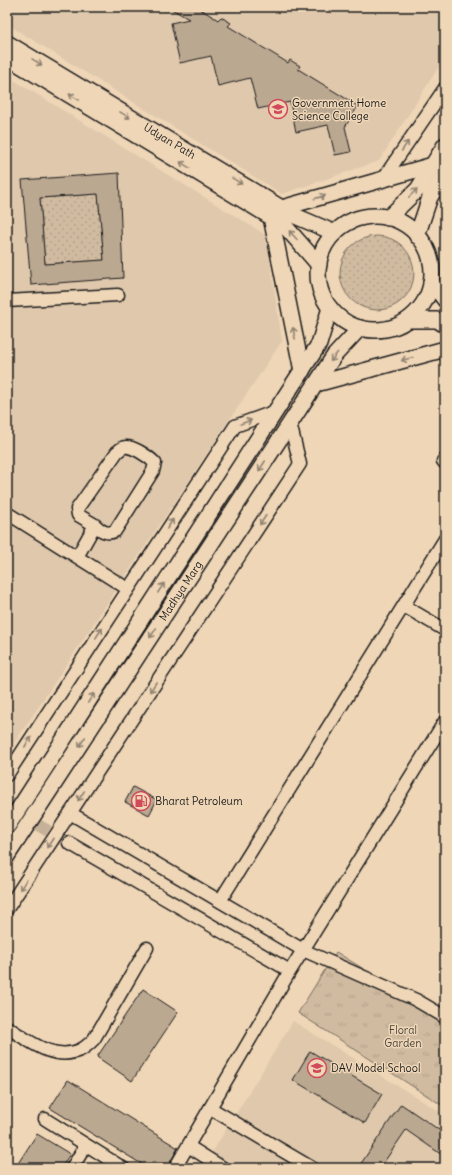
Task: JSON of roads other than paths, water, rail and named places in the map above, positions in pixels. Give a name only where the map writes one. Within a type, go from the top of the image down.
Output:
[{"type":"main road","name":"Udyan Path","points":[[7,43],[276,212],[284,225],[319,265]]},
{"type":"main road","name":"Udyan Path","points":[[7,57],[276,212],[293,215],[335,233]]},
{"type":"main road","points":[[417,236],[430,197],[442,173],[445,145]]},
{"type":"main road","points":[[302,371],[276,212],[384,179],[442,173]]},
{"type":"main road","points":[[388,218],[418,189],[442,173]]},
{"type":"main road","points":[[376,217],[395,220],[410,228],[423,243],[429,255],[432,270],[430,290],[417,312],[401,324],[377,330],[360,328],[340,318],[330,308],[321,290],[319,280],[321,255],[335,233],[348,223],[364,218],[376,217]]},
{"type":"main road","points":[[431,282],[445,300]]},
{"type":"main road","name":"Madhya Marg","points":[[7,827],[319,344],[330,308]]},
{"type":"main road","points":[[408,320],[437,320],[445,325]]},
{"type":"main road","name":"Madhya Marg","points":[[7,856],[334,356],[360,328]]},
{"type":"main road","points":[[316,384],[445,349]]},
{"type":"street","points":[[384,179],[445,88]]},
{"type":"street","points":[[7,301],[118,295]]},
{"type":"street","points":[[7,775],[235,426],[276,411]]},
{"type":"street","points":[[7,909],[300,464],[290,423]]},
{"type":"street","points":[[129,447],[156,463],[153,471],[115,531],[110,533],[103,532],[95,525],[78,515],[77,509],[117,452],[122,448],[129,447]]},
{"type":"street","points":[[7,513],[128,589]]},
{"type":"street","points":[[77,557],[95,525]]},
{"type":"street","points":[[220,901],[445,539]]},
{"type":"street","points":[[404,606],[445,630]]},
{"type":"street","points":[[175,1168],[290,971],[443,729]]},
{"type":"street","points":[[70,812],[303,950],[416,1000],[445,1017]]},
{"type":"street","points":[[69,843],[290,971]]},
{"type":"street","points":[[7,1027],[49,1052],[68,1054],[83,1049],[94,1039],[147,948]]},
{"type":"street","points":[[210,1108],[312,1168]]},
{"type":"street","points":[[45,1119],[123,1168]]},
{"type":"street","points":[[72,1168],[86,1145]]},
{"type":"street","points":[[188,1146],[223,1168]]},
{"type":"tunnel","points":[[7,807],[69,843]]},
{"type":"place","name":"Government Home Science College","points":[[278,109]]},
{"type":"place","name":"Bharat Petroleum","points":[[141,801]]},
{"type":"place","name":"DAV Model School","points":[[317,1068]]},
{"type":"park label","name":"Floral Garden","points":[[403,1036]]}]
